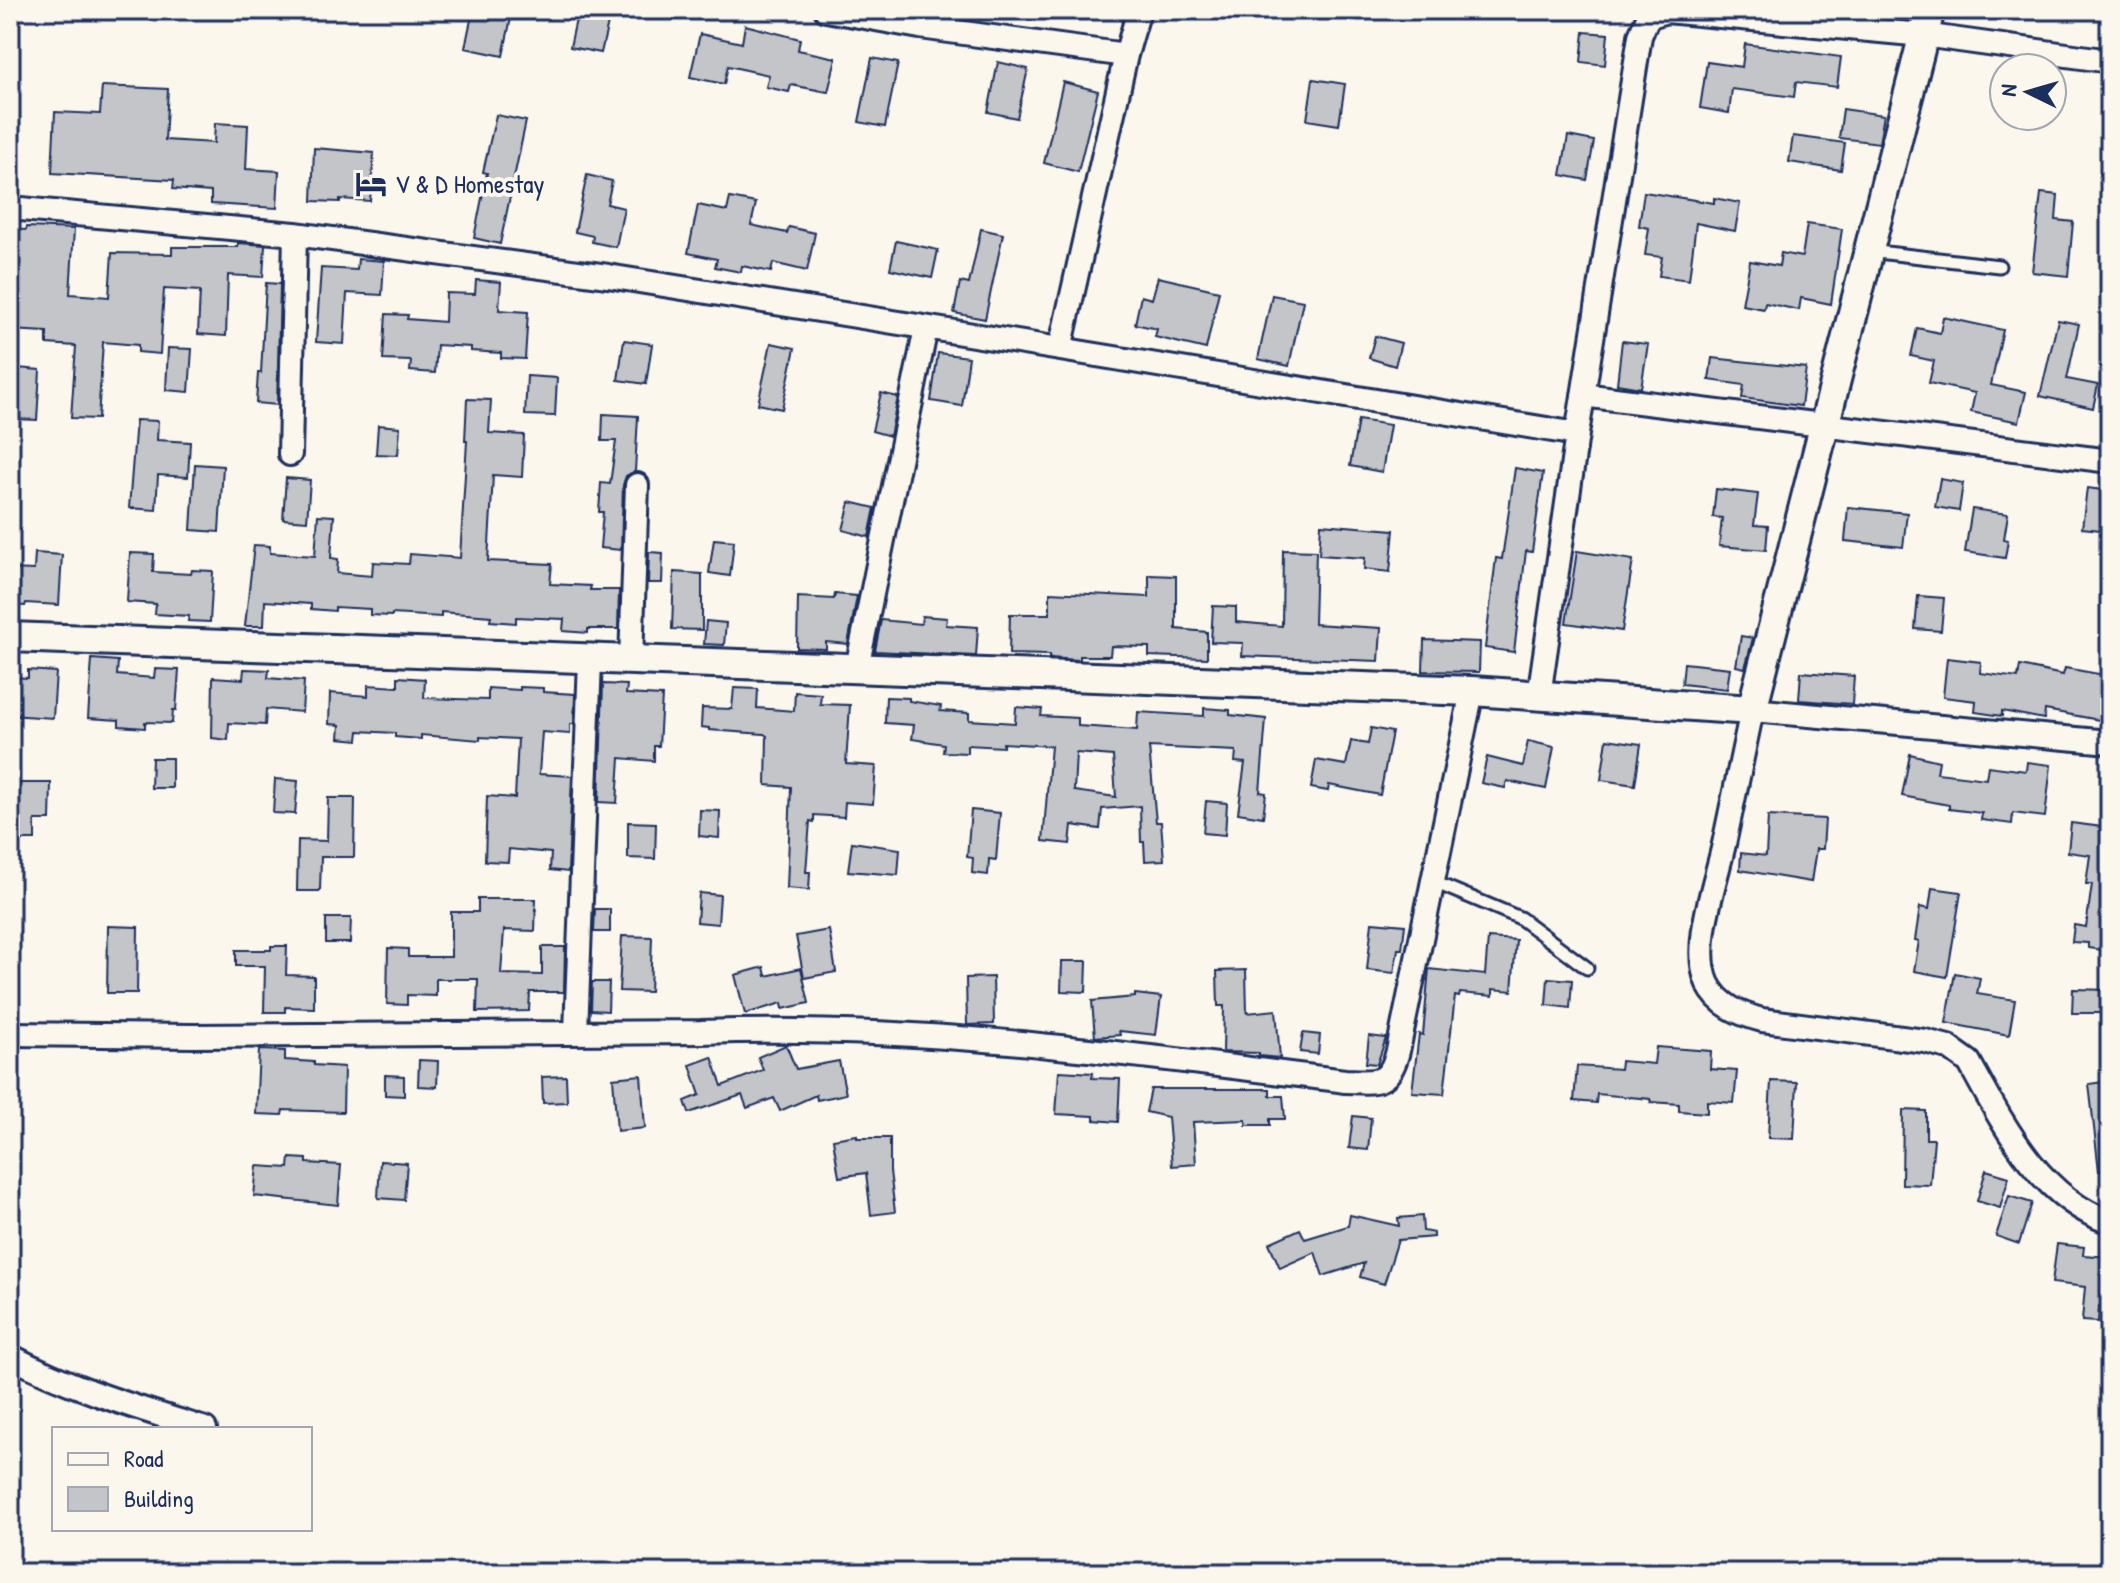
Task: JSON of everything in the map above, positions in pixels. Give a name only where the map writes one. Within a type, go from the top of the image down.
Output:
[{"type":"street","points":[[826,10],[920,27],[1126,55]]},
{"type":"street","points":[[1060,349],[1126,55],[1139,10]]},
{"type":"street","points":[[1539,696],[1640,36],[1648,17],[1666,11],[1926,22],[2110,61]]},
{"type":"street","points":[[1926,22],[1752,710],[1704,938],[1704,968],[1717,998],[1740,1014],[1762,1020],[1925,1041],[1957,1052],[1969,1062],[2019,1148],[2044,1176],[2080,1208],[2110,1222]]},
{"type":"street","points":[[10,208],[295,234],[608,276],[1577,434]]},
{"type":"street","points":[[290,454],[295,234]]},
{"type":"street","points":[[857,668],[926,328]]},
{"type":"street","points":[[1583,395],[2110,461]]},
{"type":"street","points":[[631,661],[637,485]]},
{"type":"street","points":[[10,637],[1472,691],[1752,710],[2110,742]]},
{"type":"street","points":[[576,1032],[590,660]]},
{"type":"street","points":[[10,1034],[193,1036],[785,1029],[891,1032],[1073,1047],[1345,1081],[1381,1080],[1387,1077],[1395,1064],[1472,691]]},
{"type":"street","points":[[10,1356],[54,1379],[103,1398],[198,1427]]},
{"type":"lane","points":[[1869,251],[1999,266]]},
{"type":"lane","points":[[1434,882],[1520,918],[1587,968]]},
{"type":"building","points":[[473,10],[512,13],[503,56],[465,48]]},
{"type":"building","points":[[578,10],[611,10],[601,53],[570,47]]},
{"type":"building","points":[[745,25],[800,39],[798,50],[836,58],[828,92],[791,85],[789,92],[766,87],[769,75],[728,66],[724,84],[690,77],[700,34],[742,43]]},
{"type":"building","points":[[1584,32],[1608,34],[1605,65],[1581,62]]},
{"type":"building","points":[[1745,44],[1841,57],[1837,87],[1796,82],[1794,97],[1732,89],[1729,113],[1700,108],[1707,62],[1742,67]]},
{"type":"building","points":[[872,58],[898,63],[885,127],[859,122]]},
{"type":"building","points":[[998,62],[1028,69],[1017,118],[988,112]]},
{"type":"building","points":[[1313,79],[1345,84],[1339,125],[1307,120]]},
{"type":"building","points":[[1063,82],[1098,91],[1078,172],[1044,163]]},
{"type":"building","points":[[102,86],[168,89],[165,140],[214,143],[215,123],[248,125],[246,169],[279,171],[277,208],[211,204],[211,192],[173,189],[174,180],[52,173],[55,112],[100,114]]},
{"type":"building","points":[[1843,109],[1884,115],[1879,143],[1839,138]]},
{"type":"building","points":[[496,115],[526,121],[500,244],[474,238],[487,173],[483,172]]},
{"type":"building","points":[[1568,136],[1594,141],[1587,180],[1561,175]]},
{"type":"building","points":[[1793,136],[1845,143],[1841,170],[1789,162]]},
{"type":"building","points":[[314,148],[374,153],[370,201],[312,201]]},
{"type":"building","points":[[587,175],[612,181],[607,204],[624,208],[616,247],[592,242],[593,236],[575,232]]},
{"type":"building","points":[[1644,192],[1714,203],[1714,198],[1740,203],[1735,231],[1696,223],[1689,280],[1659,276],[1662,257],[1645,255],[1649,228],[1639,226]]},
{"type":"building","points":[[2041,193],[2058,195],[2056,220],[2073,222],[2068,276],[2032,272]]},
{"type":"building","points":[[730,198],[756,203],[751,225],[787,233],[789,227],[815,233],[807,271],[773,263],[771,272],[742,266],[741,272],[715,267],[717,259],[688,253],[698,205],[727,211]]},
{"type":"building","points":[[1807,224],[1842,229],[1831,304],[1801,298],[1799,310],[1765,303],[1764,309],[1742,305],[1750,261],[1779,266],[1781,253],[1802,257]]},
{"type":"building","points":[[27,227],[74,229],[70,294],[109,297],[112,253],[172,254],[172,247],[238,247],[238,243],[265,245],[263,277],[228,275],[226,336],[198,334],[200,291],[164,289],[160,354],[138,352],[138,345],[103,342],[98,419],[71,418],[76,346],[47,344],[47,332],[10,330],[10,229],[26,230]]},
{"type":"building","points":[[981,229],[1003,234],[985,319],[954,313],[960,282],[969,284]]},
{"type":"building","points":[[896,241],[938,250],[932,278],[890,269]]},
{"type":"building","points":[[358,259],[384,261],[382,295],[347,293],[344,344],[316,342],[321,268],[357,270]]},
{"type":"building","points":[[1158,277],[1219,291],[1206,349],[1155,337],[1157,329],[1135,324],[1141,296],[1152,299]]},
{"type":"building","points":[[476,280],[501,282],[499,310],[528,312],[525,359],[501,358],[501,353],[471,351],[471,347],[437,345],[435,373],[410,371],[411,361],[383,360],[386,314],[445,322],[446,293],[475,294]]},
{"type":"building","points":[[266,283],[280,284],[277,405],[256,403],[258,373],[261,373]]},
{"type":"building","points":[[1272,295],[1303,301],[1289,366],[1258,359]]},
{"type":"building","points":[[1943,317],[2003,330],[1991,385],[2026,392],[2019,422],[1971,412],[1975,393],[1929,383],[1934,361],[1911,356],[1917,328],[1940,333]]},
{"type":"building","points":[[2058,320],[2079,324],[2067,379],[2098,385],[2093,408],[2040,396]]},
{"type":"building","points":[[1375,336],[1401,343],[1395,366],[1369,358]]},
{"type":"building","points":[[624,340],[652,344],[646,384],[618,380]]},
{"type":"building","points":[[1622,341],[1648,344],[1641,388],[1617,384]]},
{"type":"building","points":[[771,343],[795,348],[782,409],[758,404]]},
{"type":"building","points":[[168,348],[192,349],[189,392],[166,390]]},
{"type":"building","points":[[938,353],[969,357],[962,406],[931,401]]},
{"type":"building","points":[[1712,358],[1806,368],[1801,406],[1742,398],[1744,385],[1709,380]]},
{"type":"building","points":[[17,368],[40,370],[37,420],[14,419]]},
{"type":"building","points":[[527,376],[557,378],[555,416],[525,415]]},
{"type":"building","points":[[881,393],[898,397],[890,436],[872,431]]},
{"type":"building","points":[[467,399],[491,400],[489,433],[524,435],[522,477],[493,475],[488,561],[552,564],[550,584],[591,586],[590,590],[619,590],[618,629],[588,629],[588,633],[563,631],[564,619],[516,617],[516,623],[490,621],[491,616],[441,612],[441,617],[370,615],[370,609],[335,607],[335,611],[311,609],[311,604],[265,601],[264,626],[245,626],[254,545],[270,546],[270,553],[315,556],[318,515],[334,516],[331,558],[338,559],[337,573],[372,576],[373,562],[409,564],[410,554],[460,558]]},
{"type":"building","points":[[603,414],[638,416],[635,471],[626,476],[623,485],[621,550],[600,548],[603,512],[599,512],[601,483],[610,484],[616,441],[602,441]]},
{"type":"building","points":[[136,420],[158,421],[157,440],[190,442],[188,477],[158,475],[156,510],[129,508]]},
{"type":"building","points":[[1358,420],[1390,425],[1382,472],[1350,466]]},
{"type":"building","points":[[378,425],[400,427],[398,455],[376,454]]},
{"type":"building","points":[[195,464],[223,466],[219,532],[191,530]]},
{"type":"building","points":[[1515,468],[1543,473],[1532,552],[1526,551],[1514,652],[1485,648],[1496,558],[1502,559]]},
{"type":"building","points":[[286,478],[310,480],[307,521],[283,519]]},
{"type":"building","points":[[1940,479],[1963,483],[1959,511],[1935,507]]},
{"type":"building","points":[[2087,488],[2110,491],[2110,531],[2082,528]]},
{"type":"building","points":[[1716,489],[1758,494],[1754,525],[1768,526],[1766,550],[1719,546],[1722,518],[1713,517]]},
{"type":"building","points":[[850,502],[875,508],[869,537],[843,530]]},
{"type":"building","points":[[1848,507],[1907,513],[1903,547],[1845,541]]},
{"type":"building","points":[[1972,509],[2008,514],[2005,558],[1965,552]]},
{"type":"building","points":[[1321,524],[1394,530],[1390,572],[1364,569],[1365,558],[1319,555]]},
{"type":"building","points":[[714,539],[734,541],[730,576],[709,573]]},
{"type":"building","points":[[1283,550],[1316,551],[1314,624],[1381,628],[1379,661],[1242,656],[1243,643],[1211,642],[1213,606],[1236,607],[1236,622],[1282,626]]},
{"type":"building","points":[[1577,551],[1633,560],[1622,631],[1566,623]]},
{"type":"building","points":[[649,552],[663,553],[662,583],[648,583]]},
{"type":"building","points":[[35,553],[62,555],[59,605],[10,605],[10,569],[34,570]]},
{"type":"building","points":[[130,553],[154,554],[153,572],[191,574],[192,570],[213,571],[210,622],[188,621],[189,616],[155,614],[156,604],[127,602]]},
{"type":"building","points":[[674,572],[702,574],[702,630],[672,629]]},
{"type":"building","points":[[1149,575],[1176,576],[1176,629],[1207,632],[1207,658],[1149,656],[1149,647],[1111,646],[1110,656],[1080,656],[1080,660],[1009,654],[1010,614],[1050,614],[1050,592],[1149,597]]},
{"type":"building","points":[[835,594],[857,596],[848,644],[826,642],[826,649],[797,648],[798,597],[834,599]]},
{"type":"building","points":[[1918,596],[1944,598],[1941,631],[1915,629]]},
{"type":"building","points":[[922,616],[947,618],[946,625],[978,627],[976,656],[875,651],[881,620],[921,624]]},
{"type":"building","points":[[706,621],[726,623],[724,645],[704,644]]},
{"type":"building","points":[[1741,636],[1753,638],[1745,668],[1736,666]]},
{"type":"building","points":[[1424,640],[1480,642],[1479,672],[1423,671]]},
{"type":"building","points":[[1947,658],[1981,662],[1980,673],[2018,678],[2020,666],[2063,675],[2065,668],[2110,676],[2110,722],[2045,710],[2044,719],[2002,711],[2002,716],[1975,712],[1976,701],[1943,697]]},
{"type":"building","points":[[92,659],[118,661],[117,675],[154,678],[155,669],[179,670],[172,723],[145,722],[145,728],[119,726],[119,720],[88,718]]},
{"type":"building","points":[[1684,663],[1730,668],[1727,689],[1682,684]]},
{"type":"building","points":[[244,669],[269,670],[268,678],[304,681],[302,712],[266,709],[265,725],[229,723],[228,740],[212,738],[213,677],[243,679]]},
{"type":"building","points":[[28,670],[56,672],[53,718],[10,715],[10,677],[28,678]]},
{"type":"building","points":[[1801,672],[1854,676],[1852,704],[1799,700]]},
{"type":"building","points":[[398,677],[425,679],[424,698],[488,700],[488,688],[520,690],[520,687],[575,694],[574,724],[570,724],[570,734],[542,732],[539,774],[572,776],[568,872],[550,870],[551,853],[509,849],[508,862],[485,861],[487,796],[515,798],[518,739],[480,737],[480,740],[421,735],[421,739],[395,737],[395,733],[359,731],[358,740],[339,738],[340,725],[329,724],[330,693],[368,696],[368,685],[398,687]]},
{"type":"building","points":[[603,684],[627,685],[626,694],[662,696],[659,746],[654,746],[654,761],[620,758],[617,803],[599,802]]},
{"type":"building","points":[[734,688],[758,689],[757,708],[794,711],[795,692],[821,694],[820,704],[850,705],[846,764],[876,766],[873,804],[845,802],[844,817],[814,815],[814,822],[810,821],[806,872],[810,872],[809,890],[787,888],[791,787],[766,785],[767,736],[701,727],[702,708],[732,709]]},
{"type":"building","points":[[886,697],[909,698],[909,701],[941,706],[940,711],[969,713],[969,720],[1015,723],[1016,707],[1042,709],[1041,716],[1078,718],[1078,726],[1137,730],[1138,712],[1204,716],[1204,708],[1230,710],[1230,715],[1266,719],[1260,792],[1266,793],[1263,817],[1238,813],[1245,763],[1235,762],[1236,751],[1149,747],[1156,822],[1161,822],[1164,860],[1145,861],[1140,806],[1102,809],[1100,829],[1072,825],[1070,844],[1043,841],[1051,746],[1003,743],[1003,747],[967,745],[967,753],[943,752],[944,744],[912,739],[914,725],[885,723]],"holes":[[[1076,753],[1113,756],[1116,797],[1074,791]]]},
{"type":"building","points":[[1371,728],[1392,732],[1380,795],[1329,785],[1328,791],[1311,788],[1316,760],[1346,765],[1351,741],[1368,744]]},
{"type":"building","points":[[1607,739],[1641,744],[1635,785],[1601,780]]},
{"type":"building","points":[[1528,741],[1554,747],[1546,789],[1507,781],[1505,788],[1481,783],[1487,757],[1523,766]]},
{"type":"building","points":[[1910,754],[1939,761],[1937,773],[1986,779],[1988,766],[2026,771],[2027,762],[2051,765],[2045,817],[2013,813],[2012,824],[1981,820],[1982,813],[1949,809],[1949,805],[1902,796]]},
{"type":"building","points":[[152,758],[172,758],[172,788],[151,788]]},
{"type":"building","points":[[275,779],[298,781],[295,814],[273,813]]},
{"type":"building","points":[[10,783],[51,783],[50,820],[35,820],[35,840],[10,840]]},
{"type":"building","points":[[328,798],[355,798],[354,857],[321,857],[320,891],[297,891],[298,840],[327,841]]},
{"type":"building","points":[[1206,801],[1227,803],[1225,835],[1203,833]]},
{"type":"building","points":[[700,810],[720,811],[719,838],[699,836]]},
{"type":"building","points":[[971,810],[1000,813],[996,860],[989,859],[988,875],[972,873],[973,858],[967,857]]},
{"type":"building","points":[[1768,816],[1825,819],[1823,849],[1816,849],[1811,882],[1740,870],[1741,853],[1766,856]]},
{"type":"building","points":[[628,822],[656,823],[655,859],[628,858]]},
{"type":"building","points":[[2071,823],[2110,828],[2110,951],[2088,948],[2088,943],[2072,942],[2074,925],[2086,927],[2092,884],[2086,884],[2090,855],[2068,852]]},
{"type":"building","points":[[852,842],[900,849],[898,875],[848,871]]},
{"type":"building","points":[[1932,888],[1961,892],[1947,977],[1914,971],[1920,907],[1929,909]]},
{"type":"building","points":[[699,893],[720,895],[718,924],[697,922]]},
{"type":"building","points":[[478,899],[536,899],[535,931],[504,930],[501,974],[542,975],[542,947],[565,947],[564,992],[530,992],[529,1011],[477,1012],[478,979],[436,979],[436,996],[407,995],[407,1005],[387,1004],[388,948],[408,949],[408,957],[451,957],[451,912],[478,912]]},
{"type":"building","points":[[595,909],[610,909],[610,932],[594,932]]},
{"type":"building","points":[[326,918],[351,918],[350,943],[326,943]]},
{"type":"building","points":[[1372,922],[1405,925],[1402,949],[1398,949],[1394,973],[1367,970]]},
{"type":"building","points":[[108,926],[138,927],[137,993],[107,993]]},
{"type":"building","points":[[829,930],[836,972],[804,978],[796,936]]},
{"type":"building","points":[[622,936],[652,937],[650,992],[619,991]]},
{"type":"building","points":[[1488,938],[1516,940],[1512,991],[1493,989],[1493,996],[1460,993],[1459,997],[1455,996],[1444,1094],[1412,1092],[1419,1034],[1423,1035],[1429,969],[1485,975]]},
{"type":"building","points":[[271,946],[287,946],[286,975],[314,976],[314,1008],[285,1007],[285,1012],[264,1012],[265,966],[236,966],[236,950],[271,950]]},
{"type":"building","points":[[1062,961],[1087,961],[1086,992],[1061,991]]},
{"type":"building","points":[[764,967],[766,976],[801,968],[809,1003],[783,1009],[782,1003],[745,1014],[735,975]]},
{"type":"building","points":[[1246,970],[1247,1013],[1276,1010],[1280,1058],[1259,1056],[1259,1053],[1223,1052],[1224,1006],[1218,1006],[1217,971]]},
{"type":"building","points":[[1955,973],[1980,978],[1977,994],[2015,1000],[2009,1035],[1946,1023]]},
{"type":"building","points":[[993,977],[994,1024],[967,1025],[966,978]]},
{"type":"building","points":[[1548,978],[1572,980],[1570,1008],[1546,1005]]},
{"type":"building","points":[[592,982],[609,982],[608,1011],[591,1010]]},
{"type":"building","points":[[2073,989],[2110,990],[2110,1013],[2072,1013]]},
{"type":"building","points":[[1135,994],[1161,997],[1156,1035],[1119,1031],[1120,1035],[1095,1037],[1092,1001],[1135,997]]},
{"type":"building","points":[[1303,1033],[1320,1035],[1318,1054],[1300,1052]]},
{"type":"building","points":[[1369,1036],[1386,1038],[1377,1064],[1366,1063]]},
{"type":"building","points":[[786,1045],[796,1069],[839,1061],[846,1094],[817,1100],[816,1095],[780,1111],[774,1098],[747,1108],[742,1095],[689,1113],[685,1101],[700,1095],[690,1065],[712,1057],[722,1086],[763,1070],[758,1057]]},
{"type":"building","points":[[1656,1047],[1711,1051],[1710,1069],[1737,1071],[1734,1103],[1707,1101],[1707,1113],[1679,1111],[1679,1104],[1651,1102],[1651,1099],[1597,1094],[1596,1103],[1574,1101],[1577,1066],[1620,1069],[1621,1061],[1654,1064]]},
{"type":"building","points":[[259,1050],[285,1051],[285,1060],[344,1067],[343,1112],[283,1110],[282,1115],[256,1114]]},
{"type":"building","points":[[419,1060],[438,1061],[437,1087],[418,1086]]},
{"type":"building","points":[[1059,1071],[1093,1073],[1092,1078],[1120,1079],[1118,1122],[1094,1120],[1094,1116],[1056,1114]]},
{"type":"building","points":[[385,1075],[404,1076],[404,1096],[385,1095]]},
{"type":"building","points":[[641,1075],[645,1128],[617,1131],[613,1078]]},
{"type":"building","points":[[566,1076],[567,1102],[543,1103],[542,1077]]},
{"type":"building","points":[[1771,1081],[1797,1082],[1794,1139],[1768,1138]]},
{"type":"building","points":[[2110,1081],[2110,1170],[2099,1171],[2089,1084]]},
{"type":"building","points":[[1151,1089],[1270,1089],[1270,1096],[1283,1096],[1285,1119],[1270,1119],[1270,1125],[1246,1125],[1246,1120],[1193,1122],[1196,1164],[1172,1166],[1168,1117],[1146,1112]]},
{"type":"building","points":[[1903,1110],[1926,1111],[1926,1139],[1934,1139],[1930,1185],[1902,1184]]},
{"type":"building","points":[[1353,1116],[1371,1118],[1368,1150],[1349,1148]]},
{"type":"building","points":[[857,1135],[857,1138],[890,1138],[895,1212],[871,1215],[866,1173],[839,1177],[833,1139]]},
{"type":"building","points":[[290,1158],[307,1159],[307,1163],[341,1165],[338,1205],[254,1196],[257,1166],[289,1168]]},
{"type":"building","points":[[380,1161],[407,1163],[404,1200],[378,1198]]},
{"type":"building","points":[[1986,1170],[2009,1177],[2000,1208],[1977,1201]]},
{"type":"building","points":[[2009,1196],[2032,1203],[2019,1244],[1996,1236]]},
{"type":"building","points":[[1350,1215],[1399,1226],[1398,1218],[1422,1216],[1423,1231],[1434,1233],[1434,1237],[1398,1240],[1384,1284],[1360,1277],[1364,1263],[1323,1276],[1315,1252],[1280,1268],[1269,1243],[1300,1229],[1305,1239],[1348,1226]]},
{"type":"building","points":[[2057,1244],[2084,1247],[2083,1255],[2110,1257],[2110,1307],[2099,1306],[2098,1322],[2082,1321],[2085,1287],[2052,1283]]},
{"type":"place","name":"V & D Homestay","points":[[371,184]]}]
